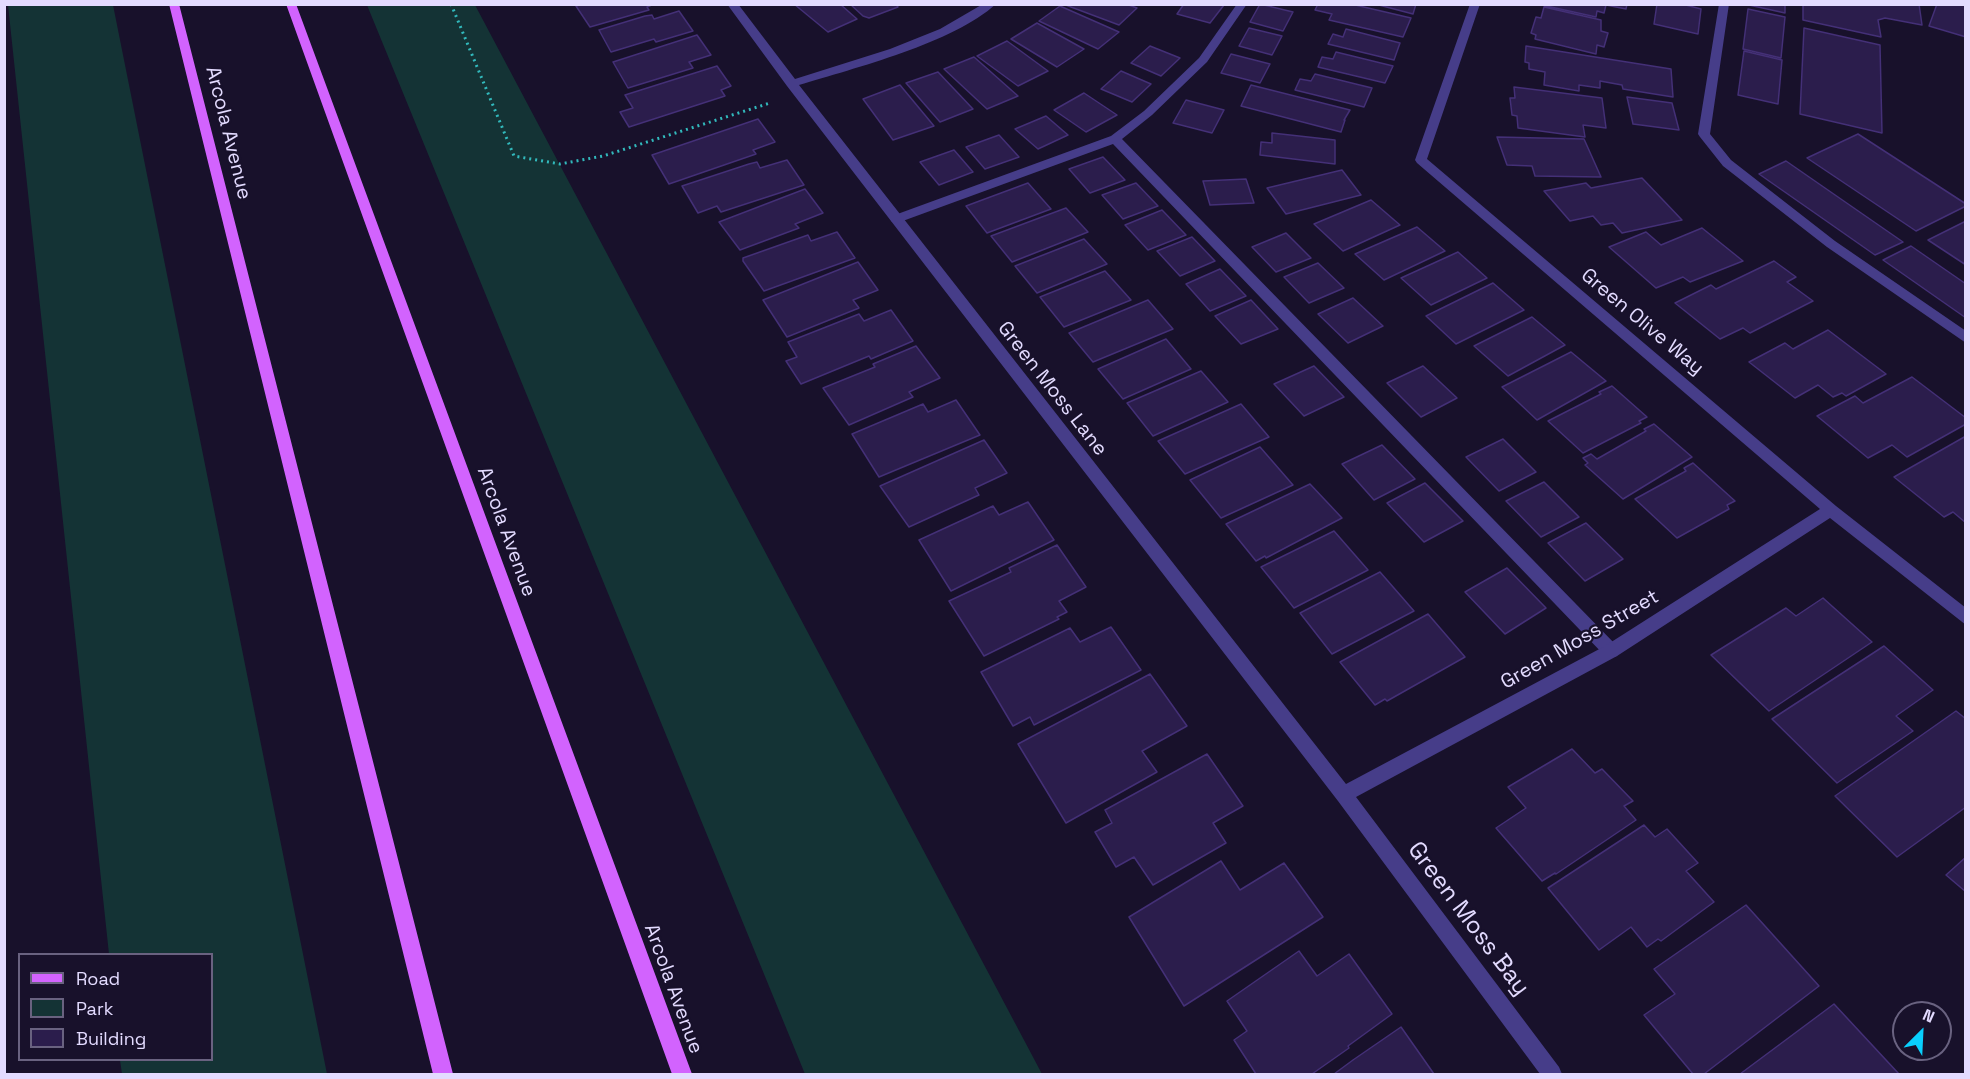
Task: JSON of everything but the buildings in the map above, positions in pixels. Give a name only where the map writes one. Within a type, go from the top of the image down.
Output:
[{"type":"main road","name":"Arcola Avenue","points":[[174,4],[443,1074]]},
{"type":"main road","name":"Arcola Avenue","points":[[291,4],[682,1074]]},
{"type":"street","name":"Green Moss Lane","points":[[732,4],[896,219],[1344,795]]},
{"type":"street","points":[[796,89],[897,51],[950,28],[990,4]]},
{"type":"street","points":[[896,219],[1115,139],[1148,113],[1203,60],[1242,4]]},
{"type":"street","name":"Green Olive Way","points":[[1475,4],[1421,160],[1831,510],[1965,618]]},
{"type":"street","points":[[1724,4],[1704,134],[1727,164],[1831,244],[1965,338]]},
{"type":"street","points":[[1115,139],[1611,651]]},
{"type":"street","name":"Green Moss Street","points":[[1344,795],[1611,651],[1831,510]]},
{"type":"street","name":"Green Moss Bay","points":[[1344,795],[1552,1074]]},
{"type":"path","points":[[451,4],[514,156],[561,164],[603,156],[796,89]]},
{"type":"green space","points":[[8,5],[113,5],[327,1074],[122,1074],[120,1061],[213,1061],[213,953],[109,953]]},
{"type":"green space","points":[[367,5],[475,5],[1042,1074],[805,1074]]}]
